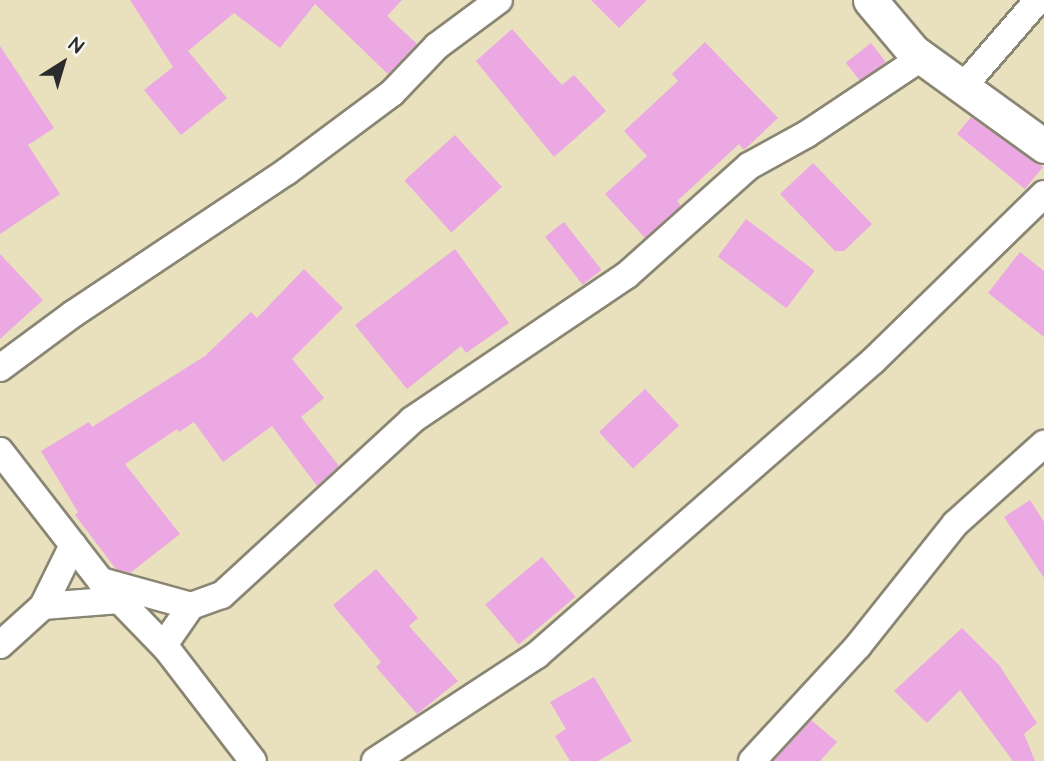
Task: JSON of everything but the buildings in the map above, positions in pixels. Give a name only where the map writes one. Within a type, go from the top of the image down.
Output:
[{"type":"street","points":[[0,368],[73,314],[286,172],[393,93],[437,47],[499,0]]},
{"type":"street","points":[[870,0],[921,58],[1044,146]]},
{"type":"street","points":[[961,89],[1038,0]]},
{"type":"street","points":[[102,581],[191,606],[210,601],[236,584],[412,420],[627,275],[750,166],[807,134],[921,58]]},
{"type":"street","points":[[375,761],[537,655],[873,361],[1044,194]]},
{"type":"street","points":[[752,761],[858,646],[955,524],[1044,444]]},
{"type":"street","points":[[0,451],[102,581],[164,645],[253,761]]},
{"type":"street","points":[[0,645],[43,606],[73,545]]},
{"type":"street","points":[[43,606],[120,600]]},
{"type":"street","points":[[164,645],[191,606]]}]
